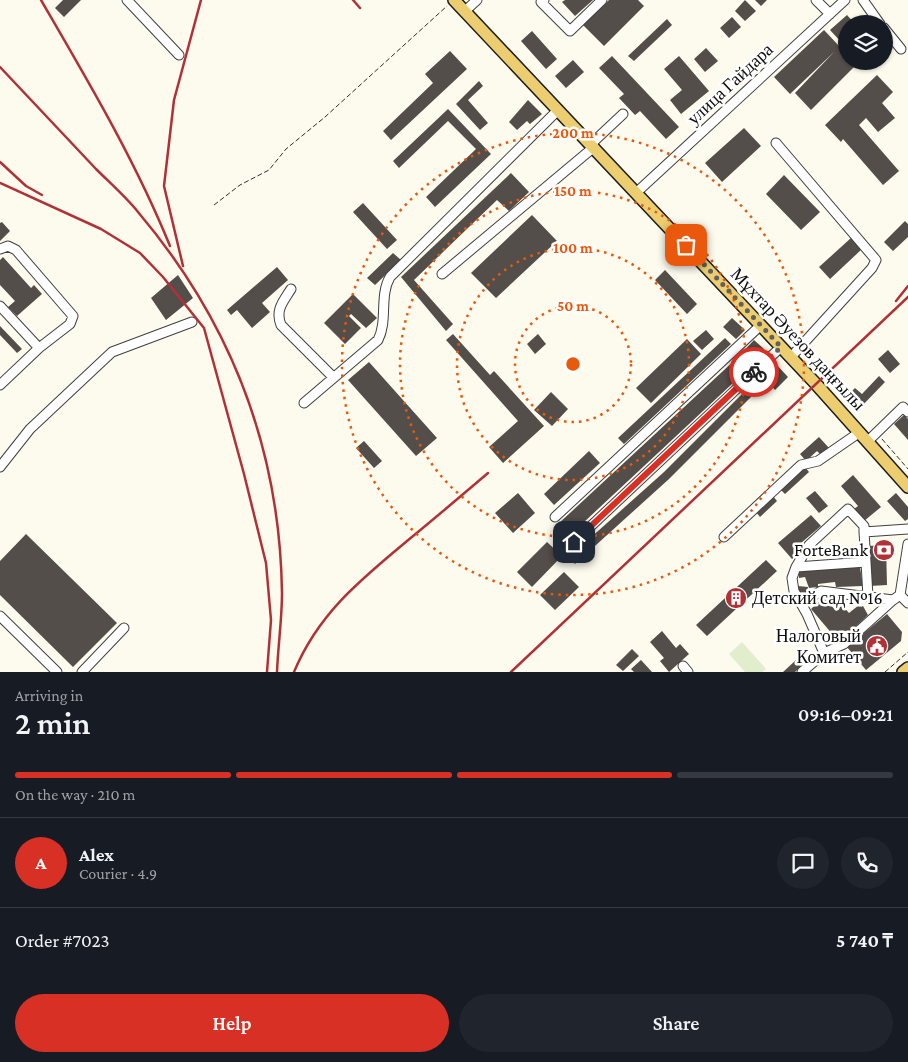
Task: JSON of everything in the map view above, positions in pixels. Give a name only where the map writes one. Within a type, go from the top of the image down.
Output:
[{"type":"main road","name":"Мұхтар Әуезов даңғылы","points":[[453,0],[637,192],[860,432],[908,487]]},
{"type":"street","points":[[127,0],[179,55]]},
{"type":"street","points":[[465,11],[477,0]]},
{"type":"street","points":[[544,0],[541,2],[570,31],[602,0]]},
{"type":"street","points":[[816,0],[830,14]]},
{"type":"street","name":"улица Гайдара","points":[[637,192],[845,0]]},
{"type":"street","points":[[863,0],[874,15]]},
{"type":"street","points":[[893,39],[901,49]]},
{"type":"street","points":[[304,403],[333,376],[378,340],[382,332],[385,285],[390,277],[558,110]]},
{"type":"street","points":[[442,274],[592,146],[624,114]]},
{"type":"street","points":[[776,143],[876,260],[872,268],[791,357]]},
{"type":"street","points":[[0,249],[8,246],[16,250],[73,316],[70,324],[39,348],[0,386]]},
{"type":"street","points":[[292,289],[279,308],[278,316],[281,325],[333,376]]},
{"type":"street","points":[[0,306],[39,348]]},
{"type":"street","points":[[0,467],[30,429],[112,352],[192,322]]},
{"type":"street","points":[[555,517],[761,325]]},
{"type":"street","points":[[574,542],[781,347]]},
{"type":"street","points":[[868,441],[903,407],[908,412]]},
{"type":"street","points":[[724,537],[801,465],[818,461],[860,432]]},
{"type":"street","points":[[824,653],[794,591],[792,578],[796,567],[809,546],[848,509],[864,526],[868,597]]},
{"type":"street","points":[[864,532],[908,529],[908,534]]},
{"type":"street","points":[[802,672],[824,653],[844,644],[896,598],[908,544]]},
{"type":"street","points":[[796,567],[866,562]]},
{"type":"street","points":[[801,603],[821,591],[868,597],[896,598],[908,603]]},
{"type":"street","points":[[0,616],[56,672]]},
{"type":"street","points":[[82,672],[124,628]]},
{"type":"path","points":[[214,205],[240,185],[269,170],[286,149],[326,117],[453,0]]},
{"type":"path","points":[[877,432],[908,469]]},
{"type":"path","points":[[885,672],[908,652]]},
{"type":"green space","points":[[742,642],[766,669],[762,672],[745,672],[729,654]]},
{"type":"building","points":[[63,0],[81,0],[64,17],[55,8]]},
{"type":"building","points":[[565,0],[593,0],[575,16],[562,2]]},
{"type":"building","points":[[609,0],[638,0],[644,6],[604,46],[583,25]]},
{"type":"building","points":[[745,0],[756,11],[745,21],[735,11]]},
{"type":"building","points":[[755,0],[767,0],[761,6]]},
{"type":"building","points":[[732,17],[741,27],[729,38],[720,28]]},
{"type":"building","points":[[667,19],[672,25],[634,61],[628,56]]},
{"type":"building","points":[[838,23],[838,39],[830,30]]},
{"type":"building","points":[[824,30],[838,45],[838,70],[851,70],[811,110],[795,93],[834,52],[790,94],[774,77]]},
{"type":"building","points":[[532,31],[557,59],[546,69],[521,41]]},
{"type":"building","points":[[706,48],[718,61],[705,72],[694,59]]},
{"type":"building","points":[[450,51],[467,69],[391,140],[383,131],[433,83],[425,74]]},
{"type":"building","points":[[612,56],[679,127],[666,139],[640,111],[635,115],[619,98],[624,94],[599,68]]},
{"type":"building","points":[[679,56],[709,91],[681,114],[670,100],[682,90],[664,69]]},
{"type":"building","points":[[573,60],[584,72],[566,88],[555,76]]},
{"type":"building","points":[[877,75],[893,92],[882,103],[895,118],[878,132],[866,118],[859,125],[899,171],[883,185],[843,139],[841,142],[825,125]]},
{"type":"building","points":[[479,81],[483,86],[468,100],[488,123],[480,130],[456,104]]},
{"type":"building","points":[[528,100],[542,114],[530,124],[527,121],[517,130],[509,122]]},
{"type":"building","points":[[448,109],[491,154],[435,207],[426,197],[476,149],[448,121],[399,168],[393,161]]},
{"type":"building","points":[[744,128],[761,146],[722,182],[705,163]]},
{"type":"building","points":[[511,173],[529,192],[509,211],[497,200],[414,280],[453,324],[446,331],[401,277]]},
{"type":"building","points":[[784,175],[820,212],[801,230],[766,194]]},
{"type":"building","points":[[363,203],[397,240],[387,249],[353,212]]},
{"type":"building","points":[[532,215],[557,241],[496,298],[471,273]]},
{"type":"building","points":[[905,221],[908,224],[908,237],[893,251],[884,242]]},
{"type":"building","points":[[2,222],[10,231],[0,241],[0,223]]},
{"type":"building","points":[[851,238],[862,249],[830,279],[819,267]]},
{"type":"building","points":[[393,253],[401,260],[375,285],[367,278]]},
{"type":"building","points":[[3,257],[31,288],[34,285],[42,294],[17,316],[8,307],[15,301],[0,285],[0,260]]},
{"type":"building","points":[[277,267],[288,280],[262,303],[270,312],[252,328],[237,310],[231,315],[227,310]]},
{"type":"building","points":[[665,270],[697,304],[687,314],[655,280]]},
{"type":"building","points":[[178,275],[193,298],[166,320],[151,298]]},
{"type":"building","points":[[353,294],[377,318],[366,328],[351,314],[349,316],[361,328],[345,344],[324,323]]},
{"type":"building","points":[[732,318],[745,330],[736,339],[723,327]]},
{"type":"building","points":[[0,326],[22,349],[17,353],[0,335]]},
{"type":"building","points":[[706,330],[714,339],[702,350],[693,341]]},
{"type":"building","points":[[453,334],[490,375],[494,371],[544,426],[503,463],[489,447],[518,421],[446,340]]},
{"type":"building","points":[[538,334],[546,344],[535,354],[527,344]]},
{"type":"building","points":[[725,338],[731,344],[624,444],[618,438]]},
{"type":"building","points":[[687,339],[701,354],[651,403],[636,388]]},
{"type":"building","points":[[754,340],[764,349],[749,365],[739,356]]},
{"type":"building","points":[[888,350],[900,364],[890,373],[878,359]]},
{"type":"building","points":[[737,358],[748,369],[568,537],[557,525]]},
{"type":"building","points":[[369,362],[437,438],[416,456],[348,380]]},
{"type":"building","points":[[774,362],[788,377],[775,390],[761,375]]},
{"type":"building","points":[[879,376],[885,382],[860,408],[847,396],[855,388],[862,394]]},
{"type":"building","points":[[751,385],[757,391],[669,479],[575,564],[569,557],[664,472]]},
{"type":"building","points":[[551,392],[568,409],[552,426],[534,410]]},
{"type":"building","points":[[904,415],[908,419],[908,440],[894,424]]},
{"type":"building","points":[[819,437],[829,448],[821,455],[817,451],[806,461],[800,454]]},
{"type":"building","points":[[364,441],[382,461],[374,468],[356,448]]},
{"type":"building","points":[[589,451],[600,463],[554,505],[544,494]]},
{"type":"building","points":[[805,467],[809,472],[785,494],[781,490]]},
{"type":"building","points":[[853,475],[881,507],[864,521],[854,509],[858,506],[841,486]]},
{"type":"building","points":[[815,491],[828,506],[819,513],[806,498]]},
{"type":"building","points":[[518,493],[535,513],[513,533],[495,513]]},
{"type":"building","points":[[896,493],[908,507],[908,519],[905,521],[887,501]]},
{"type":"building","points":[[773,496],[777,501],[760,517],[756,512]]},
{"type":"building","points":[[811,515],[821,526],[801,543],[805,548],[792,559],[778,543]]},
{"type":"building","points":[[26,534],[117,623],[73,667],[0,595],[0,561]]},
{"type":"building","points":[[547,542],[562,556],[532,587],[517,572]]},
{"type":"building","points":[[886,545],[887,585],[870,586],[868,546]]},
{"type":"building","name":"Детский сад №16","points":[[766,560],[777,571],[707,636],[696,625]]},
{"type":"building","points":[[860,567],[863,586],[836,587],[835,582],[818,584],[818,587],[809,588],[805,577],[799,578],[799,569]]},
{"type":"building","points":[[564,572],[579,587],[555,610],[540,595]]},
{"type":"building","points":[[798,586],[808,587],[807,593],[797,592]]},
{"type":"building","points":[[824,597],[836,611],[842,605],[849,613],[859,605],[863,606],[868,615],[839,642],[811,609]]},
{"type":"building","points":[[887,614],[902,632],[901,641],[866,670],[847,647]]},
{"type":"building","points":[[662,631],[676,648],[680,644],[689,654],[669,672],[660,661],[664,658],[650,642]]},
{"type":"building","points":[[632,649],[639,656],[623,671],[616,665]]},
{"type":"building","points":[[641,660],[652,672],[634,672],[631,669]]},
{"type":"building","points":[[796,660],[801,666],[795,672],[783,672]]},
{"type":"railway","points":[[41,0],[126,152],[170,246]]},
{"type":"railway","points":[[183,266],[164,186],[174,100],[201,0]]},
{"type":"railway","points":[[353,0],[360,8]]},
{"type":"railway","points":[[0,67],[138,212],[171,254],[199,298],[224,343],[244,390],[260,438],[272,488],[279,540],[282,593],[277,672]]},
{"type":"railway","points":[[0,162],[26,186],[42,195]]},
{"type":"railway","points":[[0,183],[101,229],[140,253],[163,277],[204,328],[266,563],[271,620],[267,672]]},
{"type":"railway","points":[[896,301],[908,286]]},
{"type":"railway","points":[[511,672],[908,297]]},
{"type":"railway","points":[[294,672],[315,633],[356,585],[488,473]]},
{"type":"way so far","points":[[686,245],[781,347],[754,372]]},
{"type":"place","name":"ForteBank","points":[[884,550]]},
{"type":"place","name":"Детский сад №16","points":[[736,598]]},
{"type":"place","name":"Налоговый Комитет","points":[[877,646]]},
{"type":"route","points":[[574,542],[754,372]]}]
